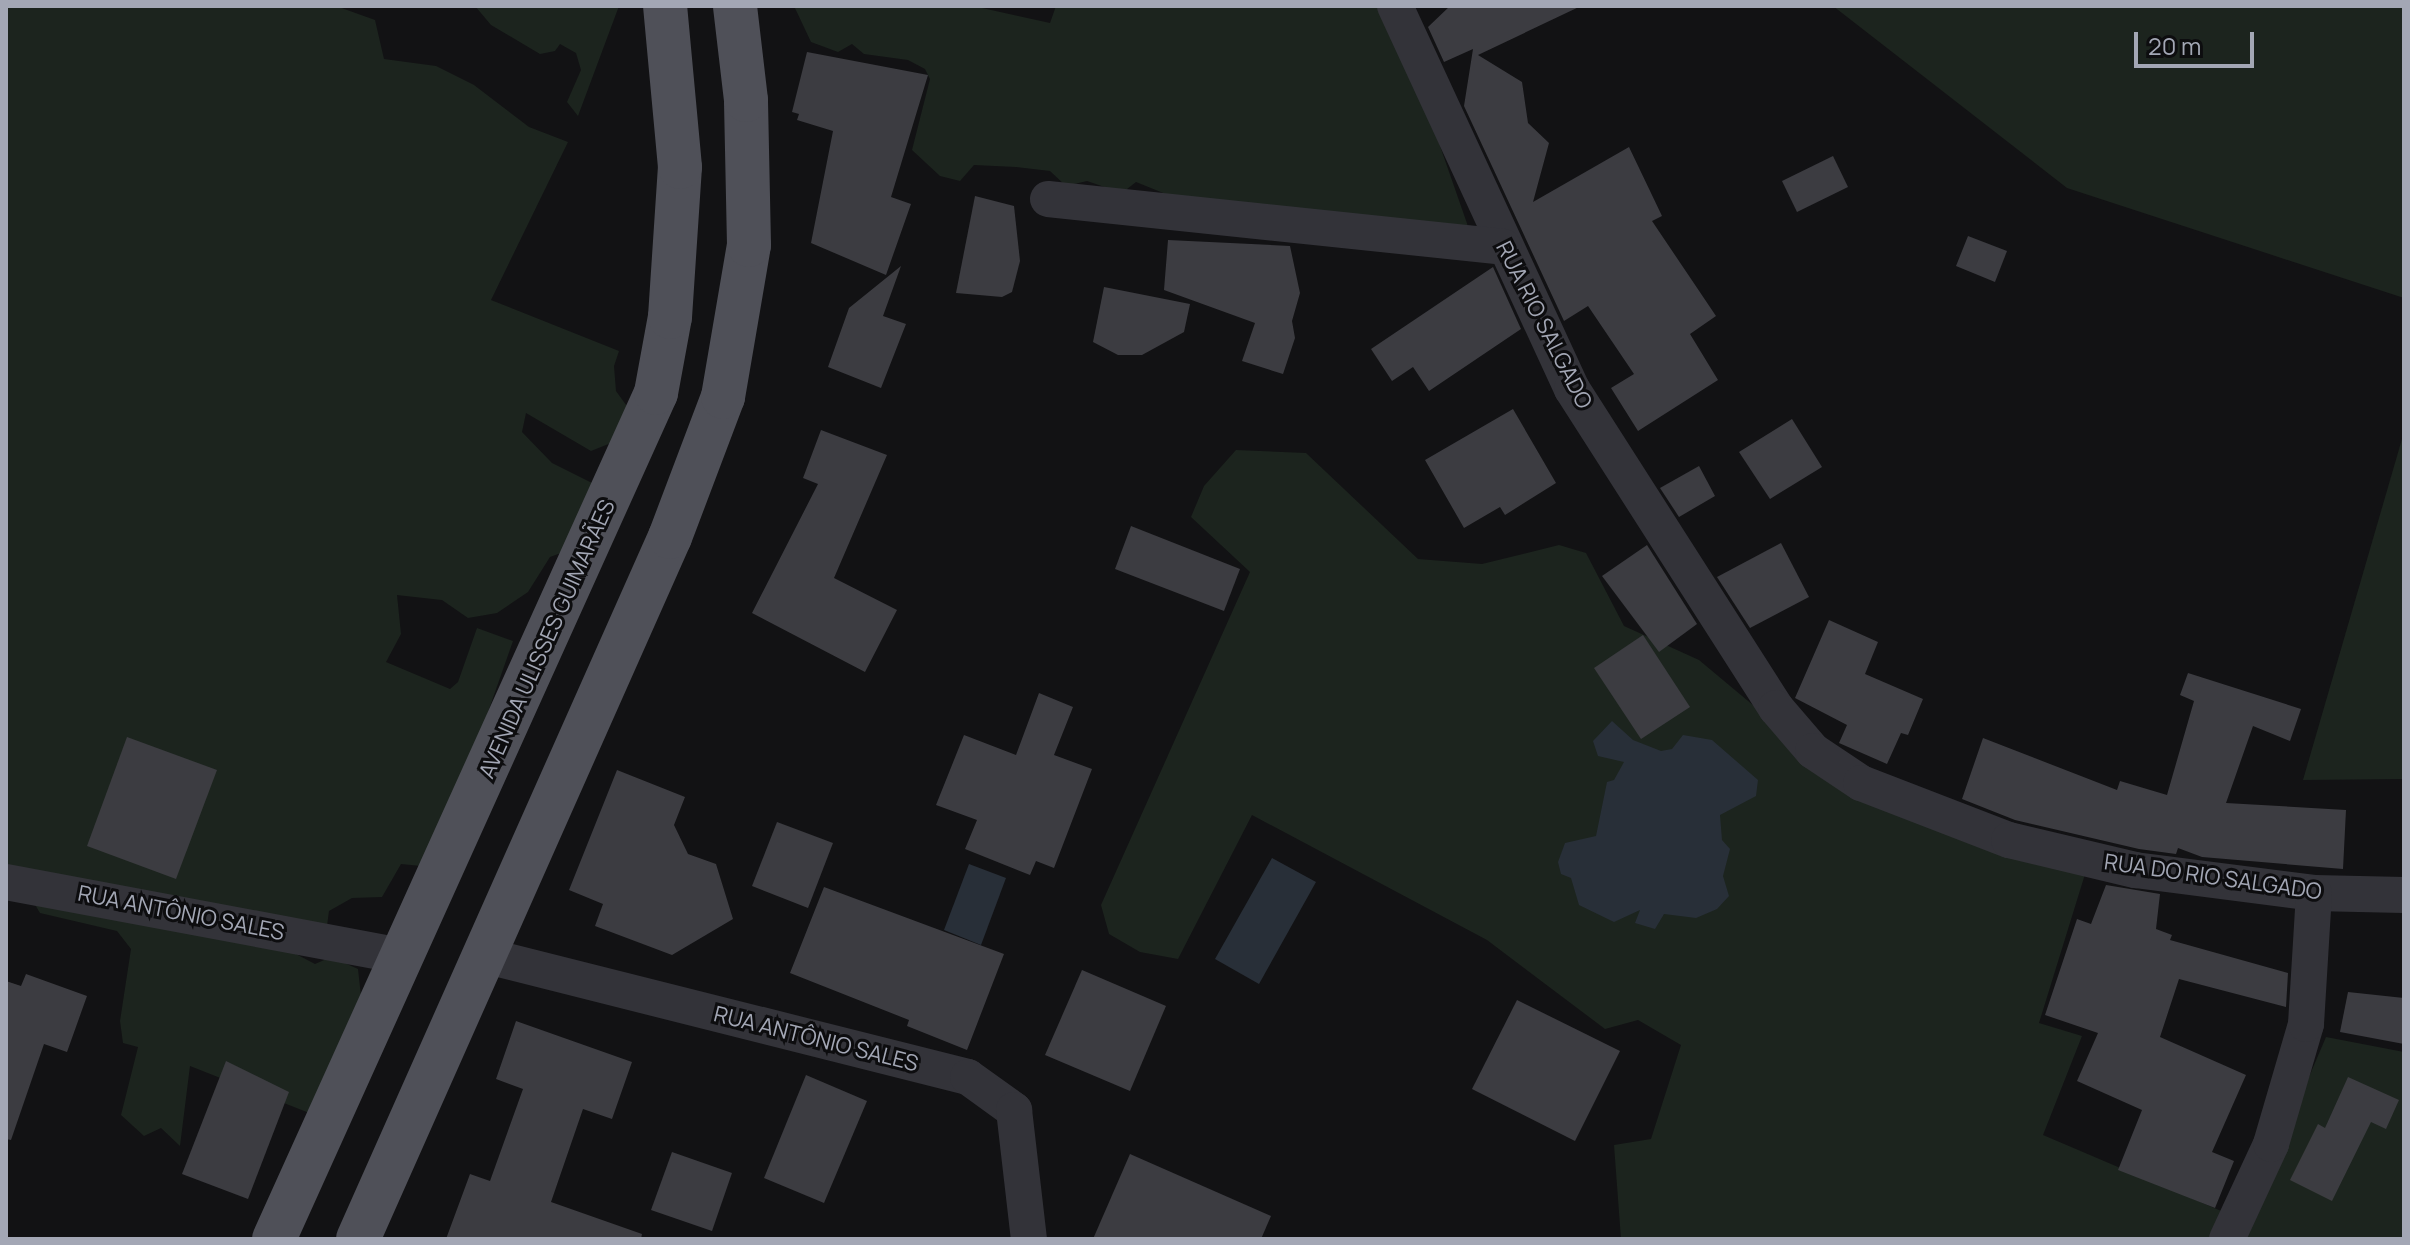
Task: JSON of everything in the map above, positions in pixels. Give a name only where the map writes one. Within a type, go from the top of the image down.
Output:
[{"type":"main road","name":"AVENIDA ULISSES GUIMARÃES","points":[[274,1239],[656,393],[670,317],[680,167],[665,6]]},
{"type":"main road","points":[[358,1239],[670,537],[723,397],[749,245],[746,100],[735,6]]},
{"type":"street","name":"RUA RIO SALGADO","points":[[1395,6],[1503,247],[1572,389],[1776,708]]},
{"type":"street","points":[[1048,199],[1503,247]]},
{"type":"street","name":"RUA DO RIO SALGADO","points":[[1776,708],[1813,751],[1861,783],[2009,840],[2135,870],[2314,893],[2404,895]]},
{"type":"street","name":"RUA ANTÔNIO SALES","points":[[6,882],[402,956]]},
{"type":"street","points":[[2227,1239],[2271,1144],[2306,1024],[2314,893]]},
{"type":"street","name":"RUA ANTÔNIO SALES","points":[[483,955],[968,1077],[1014,1110],[1029,1239]]},
{"type":"shaded area","points":[[6,6],[336,6],[375,20],[384,59],[436,66],[474,85],[529,127],[568,142],[491,300],[619,351],[614,366],[616,391],[629,409],[616,441],[591,451],[526,413],[522,432],[552,463],[594,484],[569,550],[550,557],[528,592],[497,613],[468,618],[442,600],[397,595],[401,634],[386,662],[450,689],[458,682],[477,628],[513,641],[443,840],[421,866],[401,864],[382,897],[352,898],[329,911],[327,926],[294,953],[315,964],[331,957],[358,969],[361,996],[322,1118],[190,1066],[180,1146],[161,1128],[144,1136],[121,1115],[138,1047],[123,1043],[120,1021],[131,949],[117,931],[40,913],[28,893],[6,891]]},
{"type":"shaded area","points":[[475,6],[619,6],[578,116],[567,102],[581,70],[576,53],[560,44],[555,51],[540,54],[491,25]]},
{"type":"shaded area","points":[[794,6],[973,6],[1050,23],[1056,6],[1379,6],[1432,123],[1470,232],[1193,205],[1136,182],[1122,193],[1087,181],[1066,186],[1050,171],[1016,167],[974,165],[960,181],[940,176],[912,150],[930,79],[925,69],[908,60],[864,54],[852,44],[838,52],[811,42]]},
{"type":"shaded area","points":[[1833,6],[2404,6],[2404,298],[2067,188]]},
{"type":"shaded area","points":[[2404,432],[2404,779],[2303,780]]},
{"type":"shaded area","points":[[1236,450],[1306,453],[1418,559],[1482,564],[1559,545],[1586,553],[1624,626],[1699,660],[1778,726],[2086,871],[2039,1023],[2082,1036],[2043,1135],[2226,1213],[2214,1239],[1621,1239],[1614,1145],[1651,1139],[1681,1045],[1638,1020],[1605,1029],[1487,940],[1252,815],[1178,959],[1140,952],[1109,934],[1101,905],[1250,572],[1191,517],[1204,486]]},
{"type":"shaded area","points":[[1612,721],[1633,740],[1661,751],[1672,749],[1683,735],[1712,740],[1758,780],[1756,796],[1720,815],[1722,840],[1730,849],[1723,876],[1729,896],[1717,909],[1696,918],[1664,914],[1655,929],[1635,923],[1640,910],[1614,922],[1579,905],[1571,878],[1561,874],[1558,862],[1565,843],[1596,836],[1607,782],[1614,780],[1624,762],[1598,756],[1593,741]]},
{"type":"shaded area","points":[[1272,858],[1316,882],[1259,984],[1215,959]]},
{"type":"shaded area","points":[[969,864],[1006,878],[981,945],[944,930]]},
{"type":"shaded area","points":[[2326,1037],[2404,1052],[2404,1239],[2240,1239]]},
{"type":"building","points":[[1450,6],[1581,6],[1478,55],[1522,82],[1528,123],[1549,143],[1533,202],[1629,147],[1662,216],[1652,221],[1716,316],[1690,334],[1718,380],[1638,431],[1611,388],[1634,374],[1588,306],[1564,321],[1464,106],[1473,49],[1444,62],[1428,27]]},
{"type":"building","points":[[807,52],[928,75],[891,197],[911,204],[886,275],[811,243],[833,131],[797,120],[799,114],[792,112]]},
{"type":"building","points":[[1833,156],[1848,187],[1797,212],[1782,181]]},
{"type":"building","points":[[975,196],[1014,206],[1020,261],[1012,292],[1002,297],[956,293]]},
{"type":"building","points":[[1968,236],[2007,251],[1995,282],[1956,266]]},
{"type":"building","points":[[1168,240],[1290,246],[1300,293],[1292,321],[1295,338],[1283,374],[1242,361],[1255,323],[1164,290]]},
{"type":"building","points":[[901,266],[883,316],[906,324],[881,388],[828,367],[849,308]]},
{"type":"building","points":[[1493,267],[1521,329],[1429,391],[1413,367],[1392,381],[1371,349]]},
{"type":"building","points":[[1104,287],[1190,304],[1184,332],[1142,355],[1118,355],[1093,342]]},
{"type":"building","points":[[1513,409],[1556,483],[1505,515],[1500,507],[1464,528],[1425,460]]},
{"type":"building","points":[[1792,419],[1822,467],[1770,499],[1739,452]]},
{"type":"building","points":[[821,430],[887,455],[834,578],[897,610],[865,672],[752,613],[818,484],[803,478]]},
{"type":"building","points":[[1699,466],[1715,496],[1679,517],[1660,488]]},
{"type":"building","points":[[1131,526],[1240,569],[1224,611],[1115,569]]},
{"type":"building","points":[[1781,543],[1809,597],[1750,628],[1717,577]]},
{"type":"building","points":[[1647,545],[1697,624],[1659,652],[1602,576]]},
{"type":"building","points":[[1829,620],[1878,642],[1865,674],[1923,699],[1908,735],[1901,733],[1887,764],[1839,743],[1847,725],[1795,698]]},
{"type":"building","points":[[1643,635],[1690,707],[1641,739],[1594,668]]},
{"type":"building","points":[[2188,673],[2301,709],[2290,741],[2253,726],[2226,803],[2346,810],[2343,869],[2202,857],[2178,848],[2176,854],[2139,849],[2015,820],[1962,799],[1983,738],[2117,790],[2120,781],[2167,795],[2194,701],[2180,695]]},
{"type":"building","points":[[1039,693],[1073,707],[1054,755],[1092,769],[1054,868],[1036,861],[1030,875],[965,849],[977,820],[936,805],[964,735],[1016,755]]},
{"type":"building","points":[[127,737],[217,770],[176,879],[87,846]]},
{"type":"building","points":[[617,770],[685,797],[674,825],[688,854],[716,864],[733,919],[672,955],[595,926],[603,904],[569,890]]},
{"type":"building","points":[[777,822],[833,843],[808,908],[752,886]]},
{"type":"building","points":[[2106,885],[2160,894],[2156,929],[2172,935],[2170,940],[2288,973],[2286,1007],[2179,979],[2160,1037],[2246,1075],[2212,1152],[2234,1161],[2215,1208],[2118,1170],[2142,1110],[2077,1081],[2098,1033],[2045,1015],[2077,919],[2091,924]]},
{"type":"building","points":[[824,887],[1004,954],[967,1050],[907,1026],[909,1020],[790,973]]},
{"type":"building","points":[[1082,970],[1166,1006],[1130,1091],[1045,1055]]},
{"type":"building","points":[[26,974],[87,996],[67,1052],[44,1044],[11,1140],[6,1139],[6,981],[21,986]]},
{"type":"building","points":[[2348,992],[2404,998],[2404,1044],[2340,1032]]},
{"type":"building","points":[[1517,1000],[1620,1051],[1575,1141],[1472,1089]]},
{"type":"building","points":[[516,1021],[632,1062],[612,1119],[583,1109],[551,1202],[642,1234],[641,1239],[446,1239],[470,1174],[490,1181],[523,1089],[496,1079]]},
{"type":"building","points":[[226,1061],[289,1092],[248,1199],[182,1174]]},
{"type":"building","points":[[806,1075],[867,1101],[824,1203],[764,1178]]},
{"type":"building","points":[[2348,1077],[2399,1100],[2386,1129],[2371,1122],[2332,1201],[2290,1180],[2318,1124],[2325,1128]]},
{"type":"building","points":[[672,1152],[732,1173],[712,1231],[651,1210]]},
{"type":"building","points":[[1130,1154],[1271,1216],[1261,1239],[1093,1239]]}]
